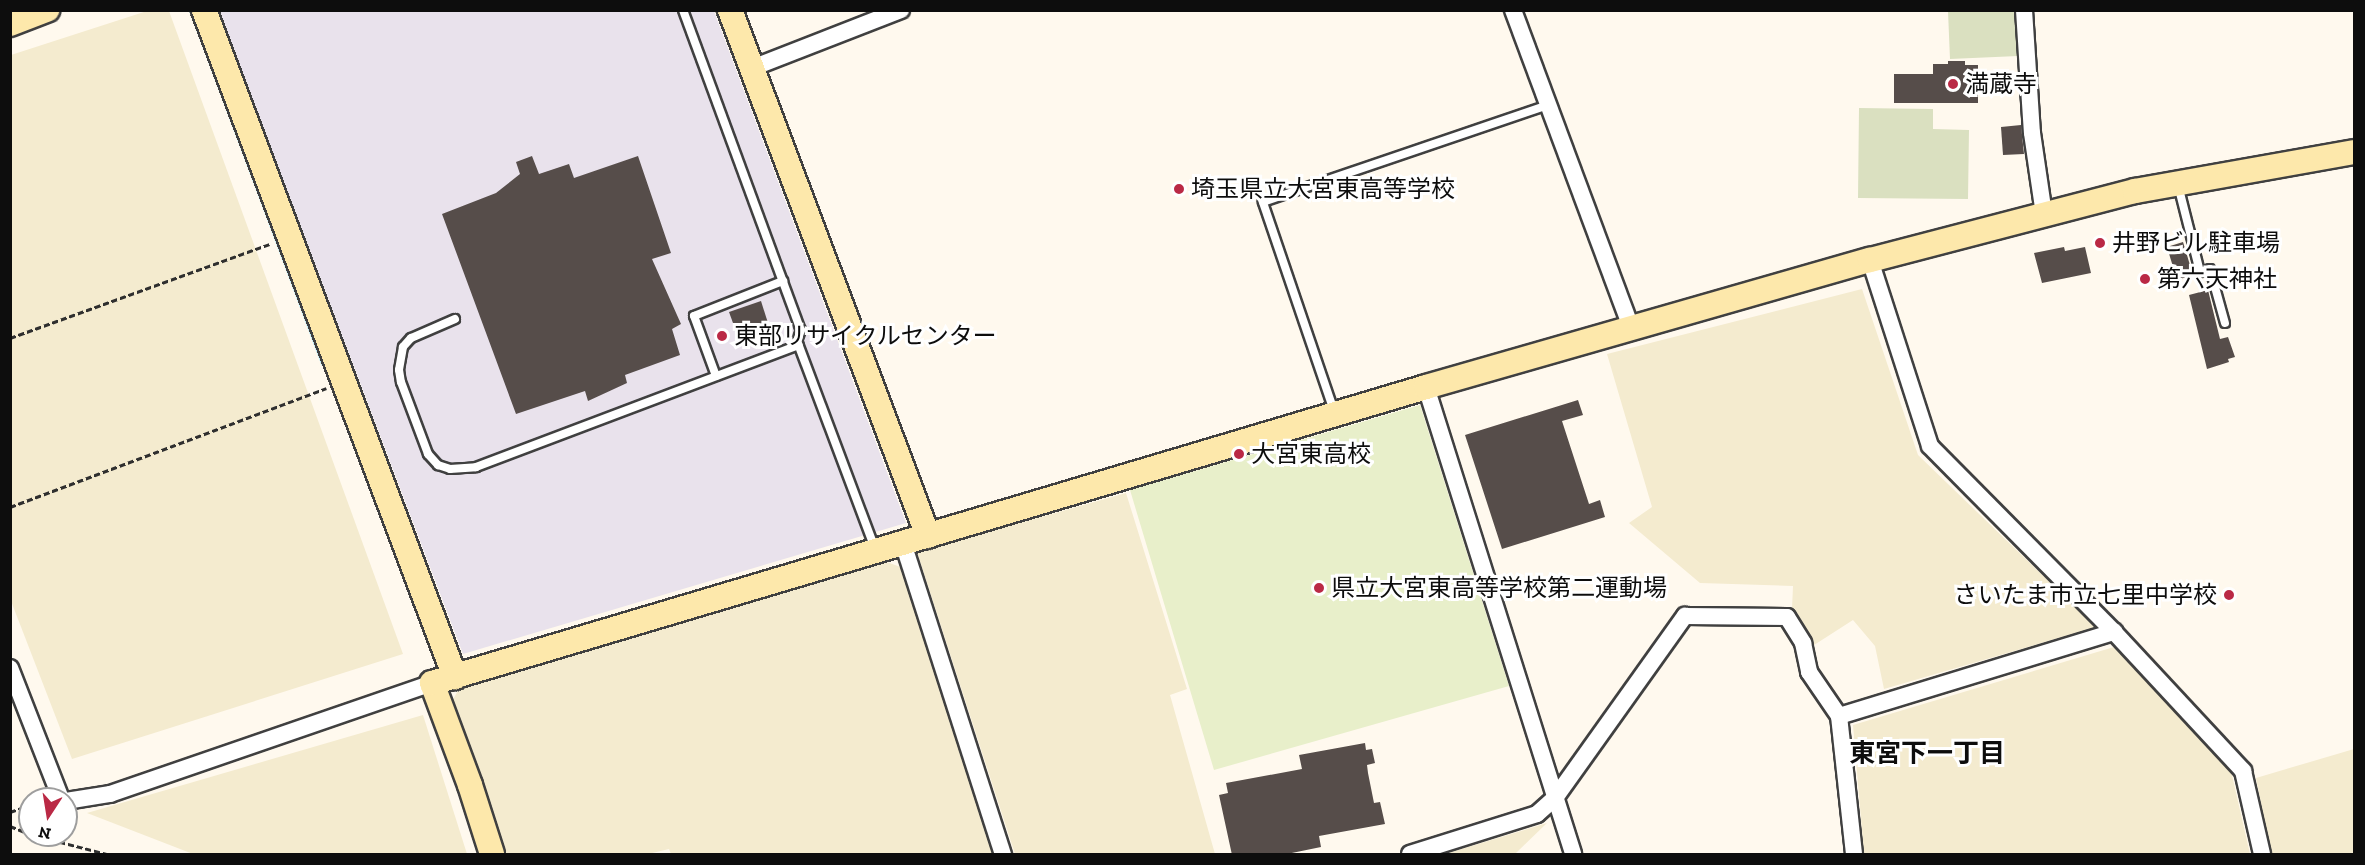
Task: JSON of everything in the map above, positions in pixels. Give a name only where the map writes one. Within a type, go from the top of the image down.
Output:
[{"type":"street","points":[[10,24],[47,10]]},
{"type":"street","points":[[204,10],[291,236],[455,677]]},
{"type":"street","points":[[730,10],[928,536]]},
{"type":"street","points":[[752,68],[901,10]]},
{"type":"street","points":[[1513,10],[1631,327]]},
{"type":"street","points":[[2024,10],[2032,133],[2044,214]]},
{"type":"street","points":[[78,799],[110,794],[432,683],[1631,327],[2097,199],[2355,152]]},
{"type":"street","points":[[1870,260],[1930,446],[2114,632],[2243,771],[2262,855]]},
{"type":"street","points":[[1426,387],[1573,855]]},
{"type":"street","points":[[903,543],[1004,855]]},
{"type":"street","points":[[1410,855],[1537,814],[1555,798],[1685,616],[1786,617],[1803,642],[1809,672],[1839,716],[1854,855]]},
{"type":"street","points":[[1839,716],[2114,632]]},
{"type":"street","points":[[10,668],[56,787]]},
{"type":"street","points":[[432,683],[470,785],[492,855]]},
{"type":"lane","points":[[683,10],[801,330],[799,345],[876,551]]},
{"type":"lane","points":[[1335,414],[1263,202],[1548,105]]},
{"type":"lane","points":[[2177,183],[2200,272],[2210,269],[2225,323]]},
{"type":"lane","points":[[716,376],[694,316],[783,281]]},
{"type":"lane","points":[[455,320],[411,338],[403,347],[399,370],[401,382],[428,454],[438,465],[450,470],[476,467],[799,345]]},
{"type":"path","points":[[10,338],[291,236]]},
{"type":"path","points":[[10,507],[344,381]]},
{"type":"path","points":[[77,847],[107,855]]},
{"type":"shaded area","points":[[147,11],[169,11],[403,654],[72,759],[11,601],[11,55]]},
{"type":"shaded area","name":"東部リサイクルセンター","points":[[219,11],[714,11],[906,523],[463,654]]},
{"type":"shaded area","points":[[1862,289],[1918,455],[2096,627],[1884,689],[1875,646],[1853,620],[1811,647],[1792,609],[1793,586],[1700,583],[1629,523],[1652,507],[1607,354]]},
{"type":"shaded area","points":[[1126,493],[1187,689],[1170,695],[1215,854],[1015,854],[917,552]]},
{"type":"shaded area","points":[[887,562],[903,568],[995,854],[671,854],[669,849],[648,854],[502,854],[451,703],[459,689]]},
{"type":"shaded area","points":[[2114,647],[2229,762],[2250,854],[1864,854],[1853,725]]},
{"type":"shaded area","points":[[423,715],[467,854],[193,854],[87,813]]},
{"type":"shaded area","points":[[2354,749],[2354,854],[2271,854],[2256,778]]},
{"type":"shaded area","points":[[1547,823],[1515,854],[1445,854]]},
{"type":"green space","points":[[1948,11],[2017,11],[2018,56],[1950,59]]},
{"type":"green space","points":[[1859,108],[1933,109],[1933,129],[1969,130],[1968,199],[1858,198]]},
{"type":"green space","name":"県立大宮東高等学校第二運動場","points":[[1420,405],[1509,686],[1214,770],[1130,490]]},
{"type":"building","points":[[1948,61],[1965,61],[1965,65],[1978,65],[1978,103],[1894,103],[1894,74],[1933,74],[1933,64],[1948,64]]},
{"type":"building","points":[[2021,125],[2024,154],[2003,155],[2001,127]]},
{"type":"building","points":[[532,156],[539,174],[569,164],[574,178],[638,156],[671,253],[652,259],[681,324],[672,329],[680,355],[625,375],[627,383],[588,401],[585,391],[516,414],[442,214],[496,193],[520,174],[516,162]]},
{"type":"building","points":[[2183,242],[2193,275],[2177,280],[2167,247]]},
{"type":"building","points":[[2064,247],[2065,251],[2085,247],[2091,273],[2042,283],[2034,253]]},
{"type":"building","points":[[2208,290],[2220,339],[2228,337],[2235,357],[2228,359],[2229,362],[2207,369],[2189,295]]},
{"type":"building","points":[[761,301],[768,323],[737,334],[729,312]]},
{"type":"building","points":[[1578,400],[1583,415],[1562,421],[1589,504],[1600,500],[1605,517],[1502,549],[1465,435]]},
{"type":"building","points":[[1365,743],[1366,750],[1372,749],[1375,763],[1367,765],[1374,803],[1380,802],[1385,824],[1319,836],[1321,847],[1282,855],[1232,855],[1219,795],[1228,793],[1226,783],[1302,769],[1299,755]]},
{"type":"waterway","points":[[191,10],[323,363]]},
{"type":"place","name":"満蔵寺","points":[[1953,84]]},
{"type":"place","name":"埼玉県立大宮東高等学校","points":[[1179,189]]},
{"type":"place","name":"井野ビル駐車場","points":[[2100,243]]},
{"type":"place","name":"第六天神社","points":[[2145,279]]},
{"type":"place","name":"東部リサイクルセンター","points":[[722,336]]},
{"type":"place","name":"大宮東高校","points":[[1239,454]]},
{"type":"place","name":"県立大宮東高等学校第二運動場","points":[[1319,588]]},
{"type":"place","name":"さいたま市立七里中学校","points":[[2229,595]]},
{"type":"district","name":"東宮下一丁目","points":[[1927,754]]}]
